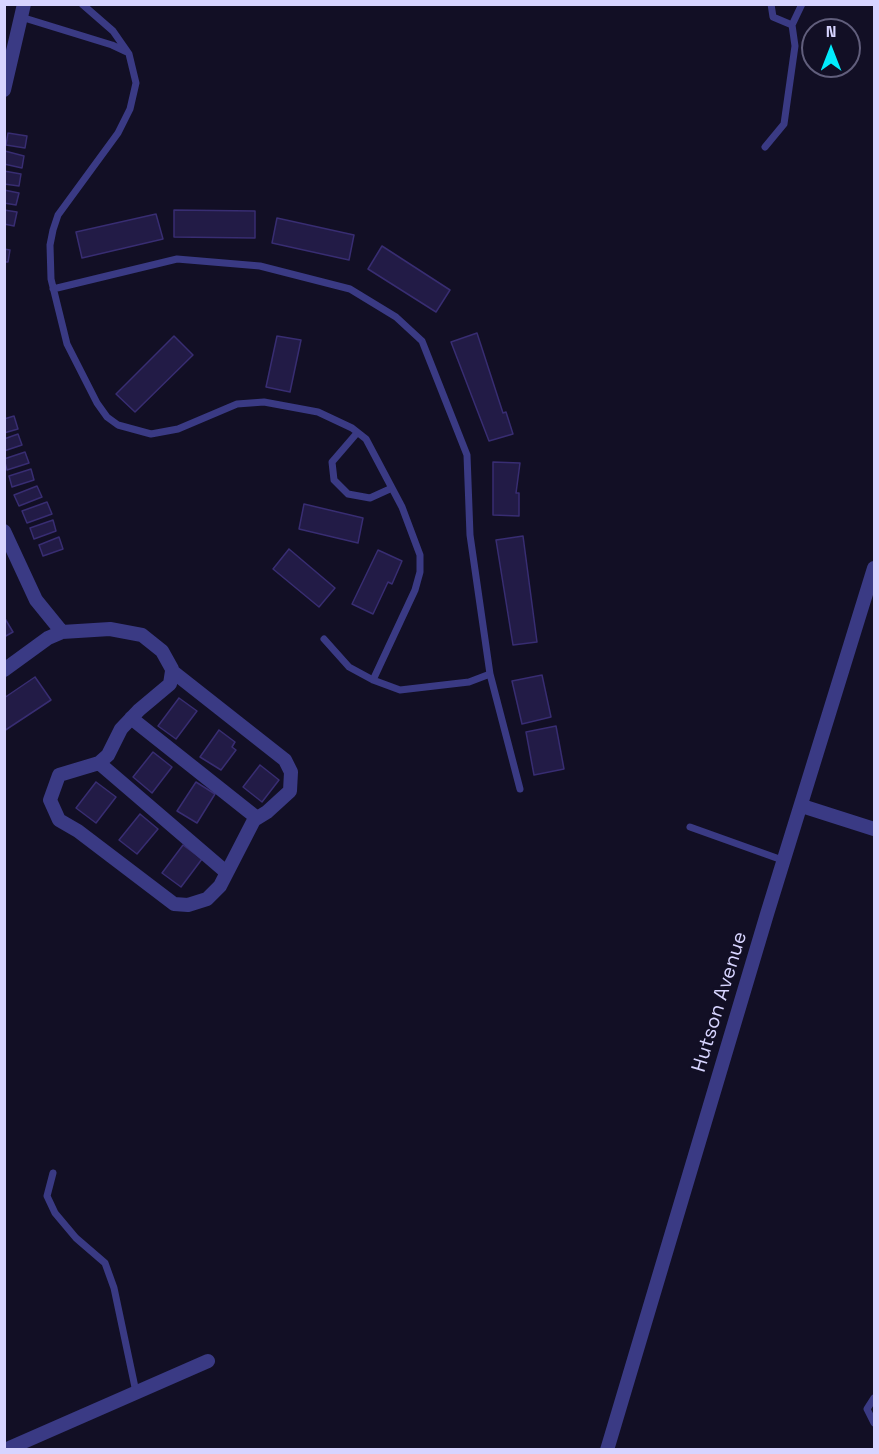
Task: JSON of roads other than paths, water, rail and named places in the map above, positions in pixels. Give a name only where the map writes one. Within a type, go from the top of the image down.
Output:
[{"type":"street","points":[[4,90],[22,11]]},
{"type":"street","points":[[4,531],[36,600],[62,632]]},
{"type":"street","name":"Hutson Avenue","points":[[607,1449],[874,568]]},
{"type":"street","points":[[4,670],[48,638],[62,632],[110,629],[142,635],[162,651],[172,671],[285,760],[291,772],[290,791],[257,818],[220,886],[207,899],[188,905],[174,904],[78,831],[59,820],[50,800],[59,775],[99,763],[108,754],[121,729],[170,684],[172,671]]},
{"type":"street","points":[[131,718],[257,818]]},
{"type":"street","points":[[99,763],[226,872]]},
{"type":"street","points":[[802,806],[874,829]]},
{"type":"street","points":[[5,1449],[208,1361]]},
{"type":"lane","points":[[82,4],[98,15],[129,54],[135,68],[136,82],[130,109],[118,133],[58,216],[53,231],[50,260],[53,289],[67,344],[97,404],[107,417],[118,425],[151,434],[178,429],[237,404],[264,402],[318,412],[366,439],[402,507],[420,555],[420,572],[415,590],[373,680]]},
{"type":"lane","points":[[771,4],[772,17],[792,25]]},
{"type":"lane","points":[[765,147],[784,124],[795,46],[792,25],[802,4]]},
{"type":"lane","points":[[22,11],[112,45],[129,54]]},
{"type":"lane","points":[[53,289],[177,259],[260,266],[350,289],[396,317],[422,341],[467,455],[470,535],[490,674],[520,789]]},
{"type":"lane","points":[[357,433],[332,462],[334,480],[348,494],[370,498],[392,488]]},
{"type":"lane","points":[[324,639],[349,667],[373,680],[400,690],[411,691],[469,682],[490,674]]},
{"type":"lane","points":[[690,827],[784,861]]},
{"type":"lane","points":[[53,1173],[47,1196],[55,1213],[76,1238],[105,1263],[114,1288],[136,1392]]},
{"type":"lane","points":[[874,1398],[867,1409],[874,1423]]}]
